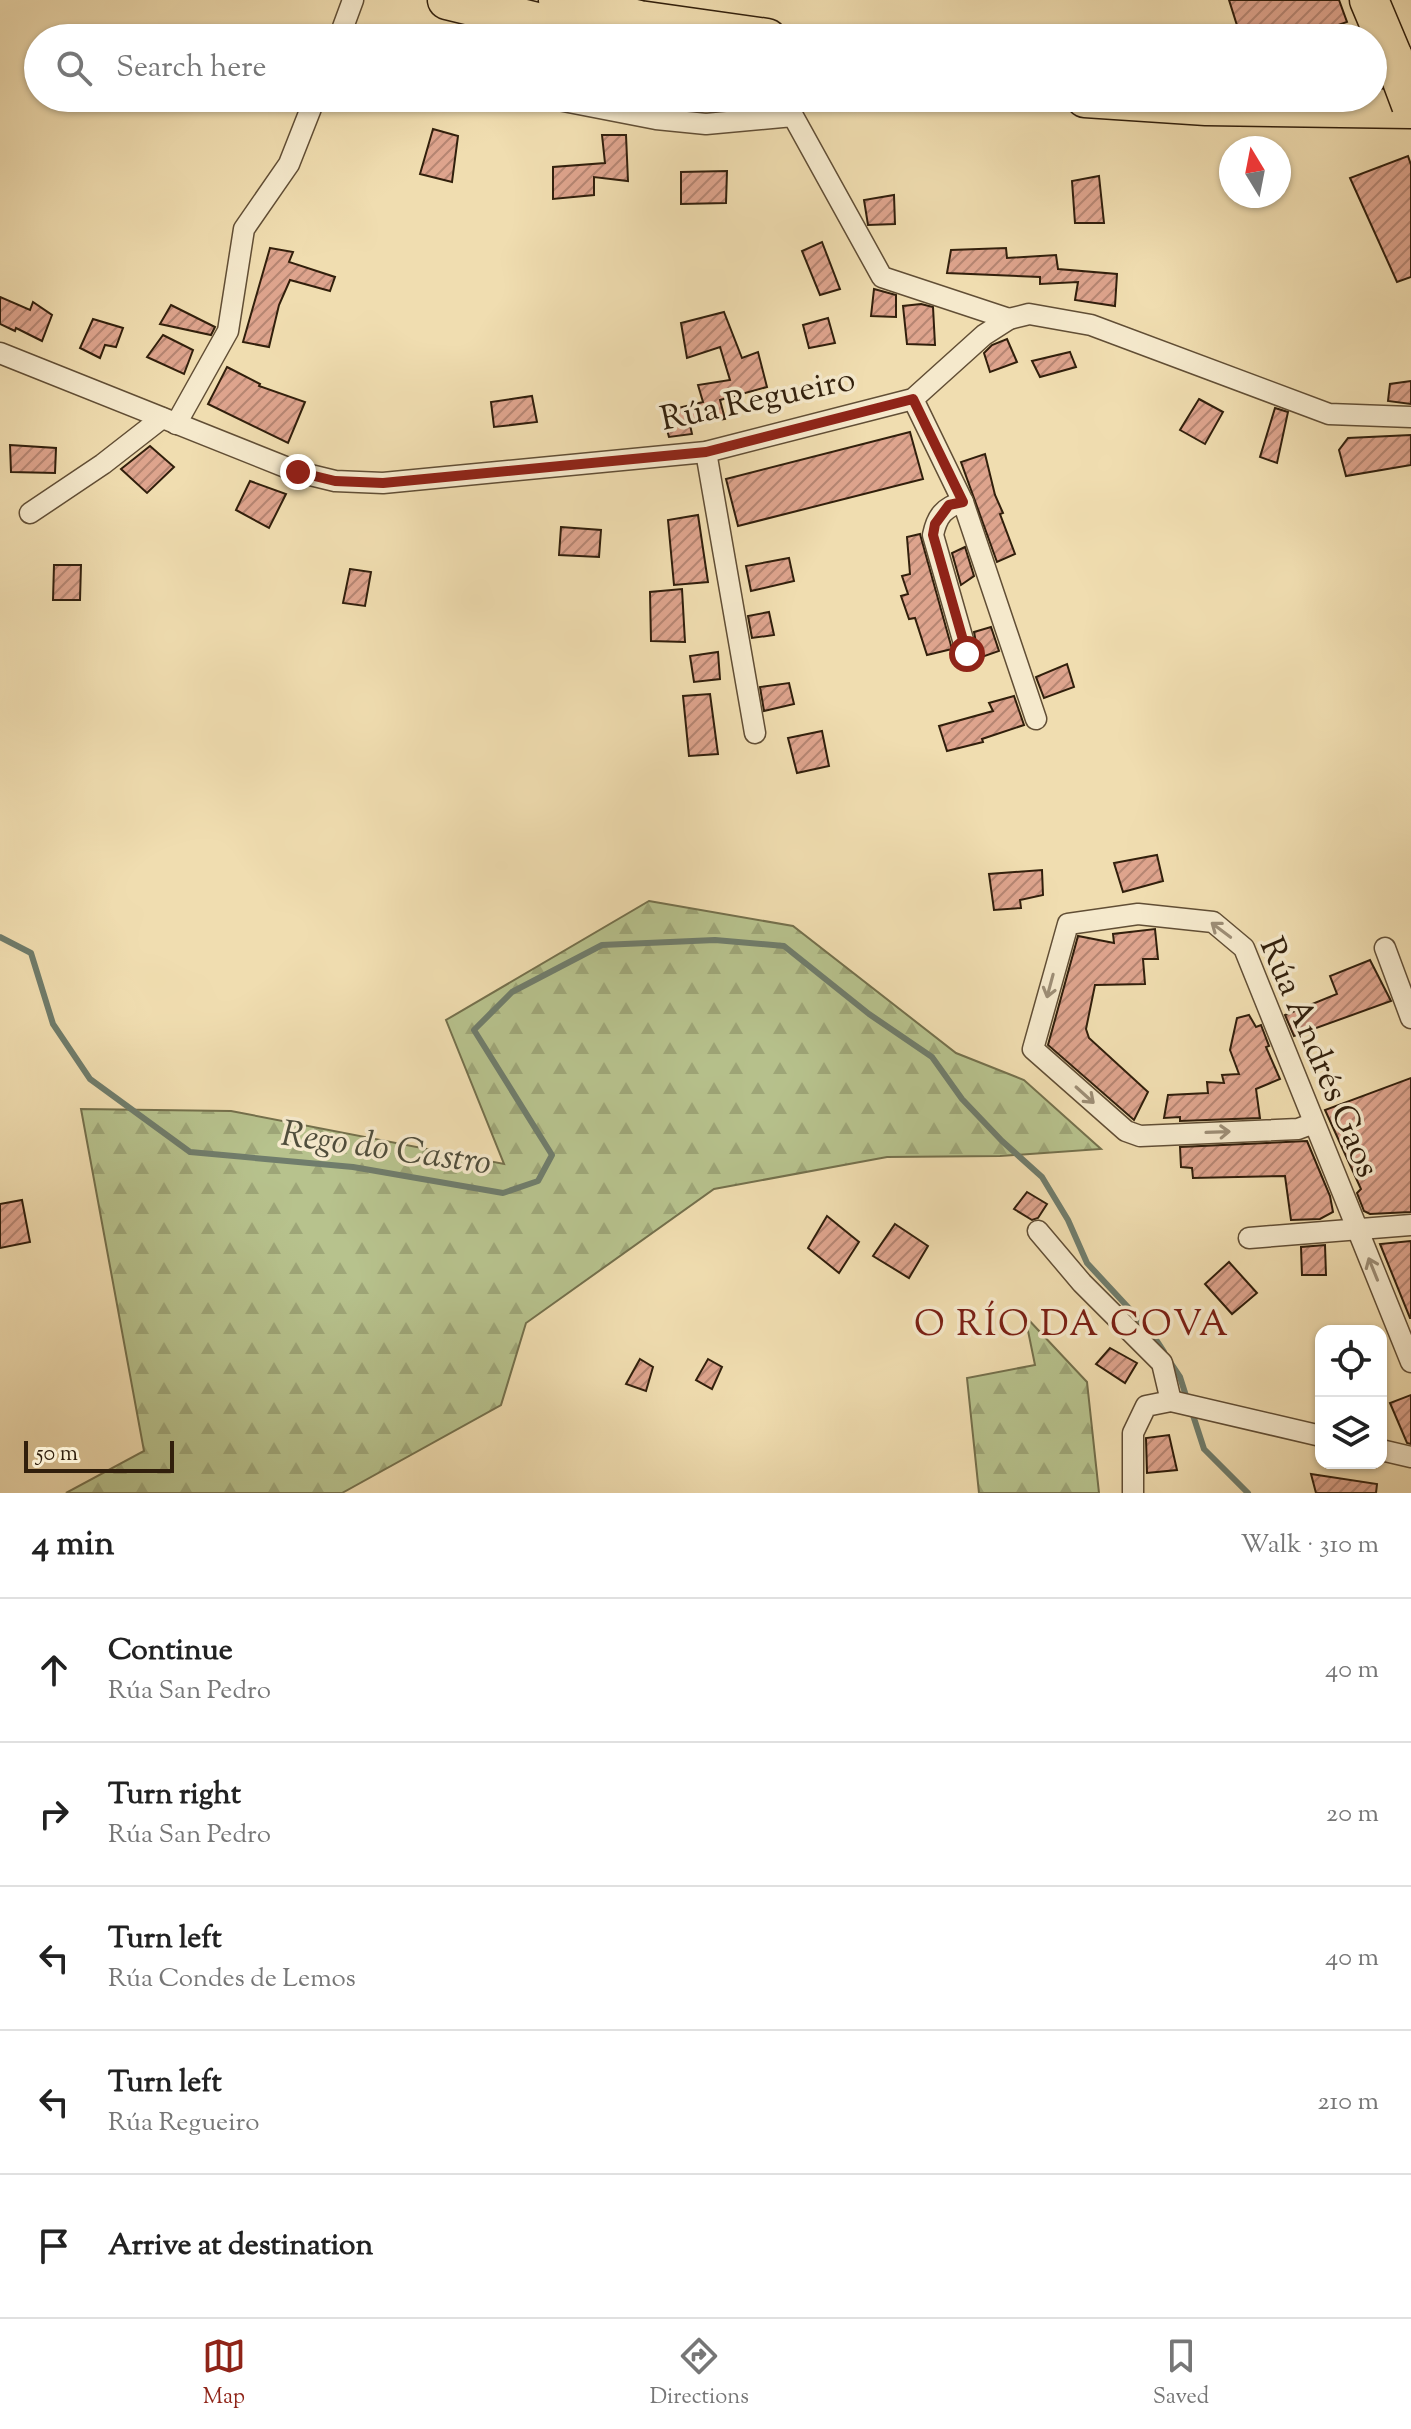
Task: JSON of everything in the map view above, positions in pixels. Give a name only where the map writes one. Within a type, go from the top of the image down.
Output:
[{"type":"highway","points":[[447,0],[545,24]]},
{"type":"highway","points":[[558,0],[667,24]]},
{"type":"highway","points":[[1387,107],[1411,107],[1390,42]]},
{"type":"street","points":[[344,24],[353,0]]},
{"type":"street","points":[[30,513],[169,421],[228,331],[244,229],[289,164],[309,112]]},
{"type":"street","points":[[620,112],[706,124],[793,116],[882,277],[1009,319],[1029,314],[1091,325],[1329,414],[1411,417]]},
{"type":"street","name":"Rúa Regueiro","points":[[0,353],[298,472],[335,481],[411,481],[706,452],[913,399],[984,335],[1009,319]]},
{"type":"street","points":[[913,399],[963,502],[1036,719]]},
{"type":"street","points":[[706,452],[755,733]]},
{"type":"street","points":[[963,502],[949,505],[935,524],[933,535],[967,654]]},
{"type":"street","name":"Rúa Andrés Gaos","points":[[1314,1123],[1298,1129],[1140,1136],[1126,1131],[1033,1049],[1068,924],[1138,914],[1213,922],[1244,948],[1411,1362]]},
{"type":"street","points":[[1385,948],[1411,1018]]},
{"type":"street","points":[[1249,1238],[1411,1225]]},
{"type":"street","points":[[1038,1231],[1082,1283],[1162,1363],[1171,1401]]},
{"type":"street","points":[[1133,1493],[1133,1433],[1146,1406],[1171,1401],[1315,1435]]},
{"type":"street","points":[[1387,1451],[1411,1457]]},
{"type":"green space","points":[[649,901],[793,926],[956,1053],[1024,1080],[1101,1149],[1000,1156],[887,1157],[714,1189],[526,1323],[501,1405],[342,1493],[66,1493],[144,1451],[81,1109],[231,1111],[504,1164],[446,1020]]},
{"type":"green space","points":[[1025,1316],[1087,1382],[1099,1493],[979,1493],[967,1378],[1035,1365]]},
{"type":"building","points":[[1229,0],[1339,0],[1347,22],[1341,24],[1237,24]]},
{"type":"building","points":[[433,129],[458,136],[452,182],[420,174]]},
{"type":"building","points":[[602,135],[626,135],[628,181],[594,177],[594,195],[553,199],[553,167],[605,163]]},
{"type":"building","points":[[1408,156],[1411,165],[1411,277],[1397,282],[1350,178]]},
{"type":"building","points":[[727,171],[726,203],[681,204],[681,172]]},
{"type":"building","points":[[1099,176],[1104,223],[1075,223],[1072,181]]},
{"type":"building","points":[[894,195],[895,224],[868,225],[864,200]]},
{"type":"building","points":[[822,242],[840,289],[820,295],[802,251]]},
{"type":"building","points":[[270,248],[293,252],[289,262],[335,277],[330,291],[290,280],[279,305],[269,347],[243,342]]},
{"type":"building","points":[[1006,248],[1007,258],[1056,255],[1058,269],[1117,274],[1115,306],[1075,300],[1078,282],[1040,284],[1040,277],[947,273],[951,250]]},
{"type":"building","points":[[874,289],[896,295],[896,317],[871,316]]},
{"type":"building","points":[[0,297],[30,310],[33,302],[52,315],[42,341],[0,324]]},
{"type":"building","points":[[921,304],[933,307],[935,345],[907,344],[903,306]]},
{"type":"building","points":[[171,305],[215,327],[211,335],[160,324]]},
{"type":"building","points":[[724,312],[742,358],[758,352],[767,387],[720,400],[725,419],[690,425],[692,434],[669,437],[662,412],[703,402],[698,385],[730,380],[720,347],[687,358],[681,323]]},
{"type":"building","points":[[828,318],[835,343],[809,348],[803,325]]},
{"type":"building","points":[[93,319],[123,328],[116,347],[105,345],[100,358],[80,348]]},
{"type":"building","points":[[163,335],[193,350],[184,374],[147,357]]},
{"type":"building","points":[[1007,339],[1017,362],[990,372],[984,353],[992,345]]},
{"type":"building","points":[[1070,352],[1076,367],[1040,377],[1032,361]]},
{"type":"building","points":[[227,367],[259,386],[305,402],[288,443],[208,404]]},
{"type":"building","points":[[1411,381],[1411,404],[1388,401],[1390,384]]},
{"type":"building","points":[[532,396],[537,422],[494,427],[491,402]]},
{"type":"building","points":[[1199,399],[1223,412],[1205,444],[1180,430]]},
{"type":"building","points":[[1275,408],[1288,412],[1277,463],[1260,457]]},
{"type":"building","points":[[910,432],[923,479],[738,526],[726,479]]},
{"type":"building","points":[[1411,435],[1411,465],[1346,476],[1339,450],[1348,438]]},
{"type":"building","points":[[10,445],[56,448],[55,473],[11,472]]},
{"type":"building","points":[[150,446],[174,467],[147,493],[121,469]]},
{"type":"building","points":[[985,454],[1003,513],[1000,514],[1015,554],[997,562],[961,462]]},
{"type":"building","points":[[250,481],[286,494],[269,528],[236,510]]},
{"type":"building","points":[[698,515],[708,582],[674,585],[668,520]]},
{"type":"building","points":[[561,527],[601,530],[599,557],[559,555]]},
{"type":"building","points":[[920,534],[952,649],[927,655],[915,618],[909,619],[901,596],[908,594],[902,576],[910,574],[907,537]]},
{"type":"building","points":[[965,547],[974,576],[961,585],[952,553]]},
{"type":"building","points":[[789,558],[794,581],[751,591],[746,566]]},
{"type":"building","points":[[54,565],[81,565],[80,600],[53,600]]},
{"type":"building","points":[[350,569],[371,572],[365,606],[343,603]]},
{"type":"building","points":[[682,589],[685,642],[651,641],[650,592]]},
{"type":"building","points":[[769,612],[774,635],[752,638],[748,616]]},
{"type":"building","points":[[991,627],[999,651],[979,658],[974,632]]},
{"type":"building","points":[[718,652],[720,679],[694,682],[690,656]]},
{"type":"building","points":[[1067,664],[1074,687],[1044,698],[1036,677]]},
{"type":"building","points":[[789,683],[794,704],[764,711],[760,687]]},
{"type":"building","points":[[710,694],[718,754],[689,756],[683,696]]},
{"type":"building","points":[[1014,696],[1024,725],[982,739],[983,742],[947,751],[939,726],[993,711],[989,703]]},
{"type":"building","points":[[822,731],[829,766],[797,773],[788,738]]},
{"type":"building","points":[[1157,855],[1163,881],[1123,892],[1114,863]]},
{"type":"building","points":[[1042,870],[1043,895],[1020,900],[1021,908],[994,910],[989,874]]},
{"type":"building","points":[[1155,929],[1158,959],[1143,959],[1145,984],[1095,985],[1086,1029],[1089,1038],[1148,1092],[1134,1120],[1048,1045],[1078,936],[1114,943],[1113,934]]},
{"type":"building","points":[[1370,960],[1391,1001],[1294,1036],[1285,1015],[1337,994],[1330,976]]},
{"type":"building","points":[[1249,1015],[1256,1027],[1261,1025],[1269,1046],[1266,1047],[1280,1079],[1256,1089],[1260,1118],[1180,1121],[1180,1117],[1164,1118],[1168,1095],[1208,1093],[1207,1082],[1224,1083],[1222,1075],[1239,1074],[1230,1050],[1237,1018]]},
{"type":"building","points":[[1411,1078],[1411,1212],[1370,1214],[1364,1211],[1357,1193],[1361,1189],[1325,1110]]},
{"type":"building","points":[[1307,1141],[1330,1196],[1333,1212],[1320,1219],[1291,1220],[1285,1176],[1193,1178],[1192,1168],[1181,1167],[1180,1147]]},
{"type":"building","points":[[1027,1192],[1047,1204],[1038,1218],[1032,1220],[1014,1209]]},
{"type":"building","points":[[22,1200],[30,1242],[0,1248],[0,1204]]},
{"type":"building","points":[[827,1216],[859,1242],[839,1273],[808,1248]]},
{"type":"building","points":[[895,1224],[928,1246],[909,1278],[873,1256]]},
{"type":"building","points":[[1411,1241],[1411,1318],[1410,1318],[1380,1244]]},
{"type":"building","points":[[1325,1245],[1326,1275],[1302,1275],[1301,1247]]},
{"type":"building","points":[[1229,1262],[1257,1293],[1232,1314],[1205,1284]]},
{"type":"building","points":[[1110,1348],[1137,1363],[1125,1383],[1096,1364]]},
{"type":"building","points":[[640,1359],[653,1367],[646,1391],[626,1384]]},
{"type":"building","points":[[708,1359],[722,1367],[712,1389],[696,1380]]},
{"type":"building","points":[[1411,1395],[1411,1444],[1407,1443],[1390,1403]]},
{"type":"building","points":[[1169,1435],[1177,1470],[1147,1473],[1146,1438]]},
{"type":"building","points":[[1311,1474],[1377,1484],[1376,1493],[1316,1493]]},
{"type":"waterway","name":"Rego do Castro","points":[[0,937],[31,953],[53,1024],[90,1079],[190,1152],[353,1167],[503,1193],[538,1181],[552,1155],[474,1030],[512,992],[602,945],[715,940],[784,946],[869,1014],[932,1057],[962,1099],[1042,1177],[1068,1220],[1087,1263],[1151,1332],[1164,1352]]},
{"type":"waterway","name":"Rego do Castro","points":[[1170,1362],[1180,1377],[1187,1399]]},
{"type":"waterway","name":"Rego do Castro","points":[[1191,1409],[1204,1449],[1248,1493]]},
{"type":"district","name":"O RÍO DA COVA","points":[[1072,1326]]},
{"type":"route","points":[[298,472],[335,481],[383,483],[706,452],[913,399],[963,502],[949,505],[935,524],[933,535],[967,654]]}]
